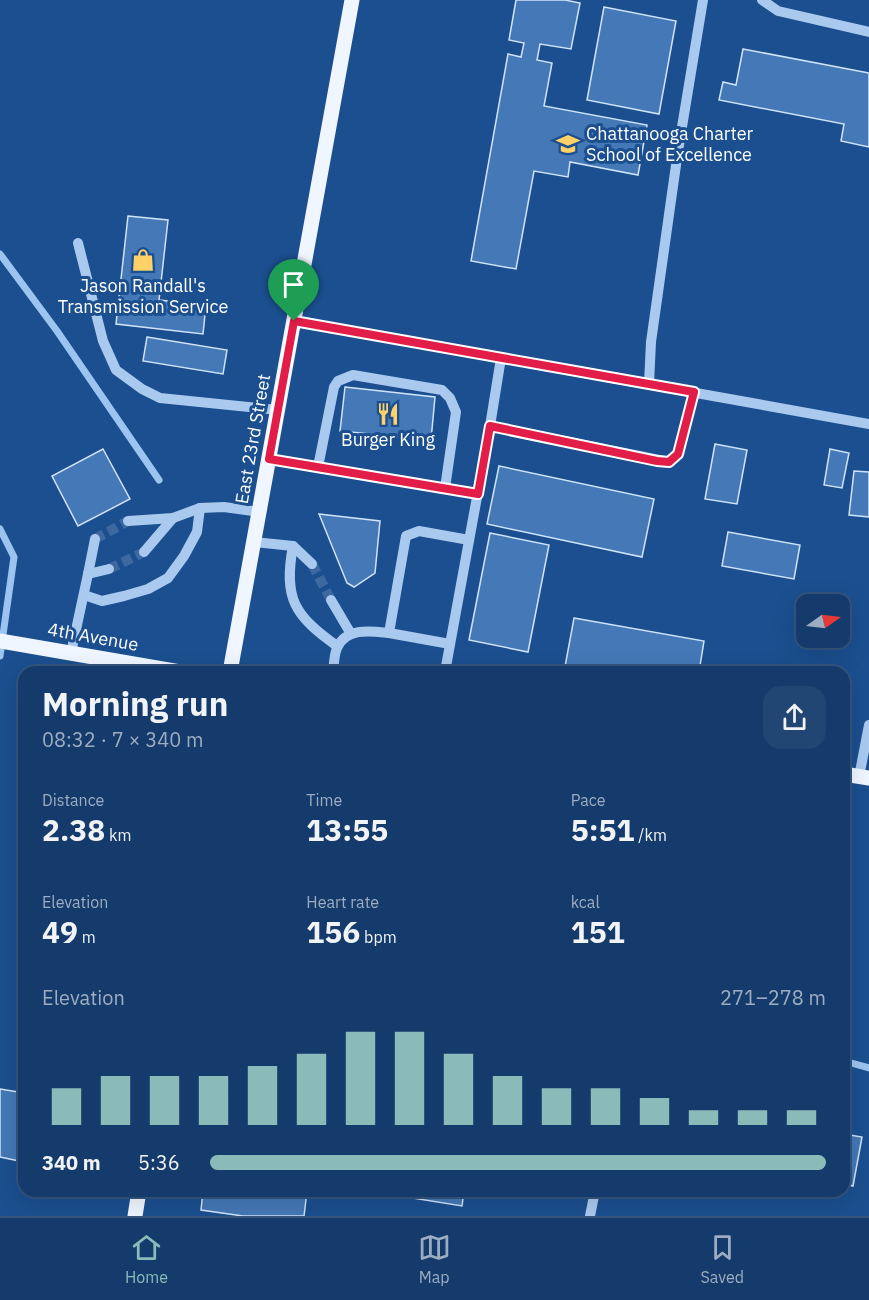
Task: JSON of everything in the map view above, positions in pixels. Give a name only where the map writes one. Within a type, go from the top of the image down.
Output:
[{"type":"main road","name":"East 23rd Street","points":[[231,666],[352,0]]},
{"type":"main road","name":"4th Avenue","points":[[0,641],[72,653],[100,665]]},
{"type":"main road","points":[[135,1216],[138,1197]]},
{"type":"street","points":[[649,384],[651,342],[678,151],[703,0]]},
{"type":"street","points":[[762,0],[778,11],[869,32]]},
{"type":"street","points":[[78,243],[103,341],[116,370],[142,389],[160,398],[278,410]]},
{"type":"street","points":[[294,321],[869,424]]},
{"type":"street","points":[[446,666],[501,358]]},
{"type":"street","points":[[318,467],[334,387],[338,381],[353,375],[442,390],[450,398],[456,412],[445,488]]},
{"type":"street","points":[[490,426],[669,462],[678,454],[694,392]]},
{"type":"street","points":[[269,459],[478,494]]},
{"type":"street","points":[[128,521],[173,518],[200,508],[224,507],[259,512]]},
{"type":"street","points":[[84,595],[102,600],[124,596],[148,589],[168,578],[184,556],[197,532],[200,508]]},
{"type":"street","points":[[144,552],[173,518]]},
{"type":"street","points":[[389,633],[405,536],[419,531],[469,540]]},
{"type":"street","points":[[72,653],[95,539]]},
{"type":"street","points":[[254,542],[293,546],[312,564]]},
{"type":"street","points":[[293,546],[288,571],[291,597],[313,629],[337,646]]},
{"type":"street","points":[[88,574],[109,569]]},
{"type":"street","points":[[331,600],[351,634]]},
{"type":"street","points":[[334,666],[337,646],[351,634],[361,630],[450,644]]},
{"type":"street","points":[[858,776],[869,725]]},
{"type":"street","points":[[590,1216],[594,1197]]},
{"type":"building","name":"Chattanooga Charter School of Excellence","points":[[516,0],[565,0],[580,3],[571,49],[540,44],[537,60],[552,63],[544,106],[647,125],[638,175],[570,162],[568,177],[534,171],[516,269],[471,261],[508,54],[521,57],[524,43],[509,40]]},
{"type":"building","points":[[604,7],[676,21],[659,114],[587,100]]},
{"type":"building","points":[[743,49],[869,73],[869,147],[841,141],[844,124],[719,100],[723,82],[736,85]]},
{"type":"building","name":"Jason Randall's Transmission Service","points":[[128,216],[168,220],[159,300],[206,305],[203,334],[116,324]]},
{"type":"building","points":[[147,337],[227,350],[223,374],[143,361]]},
{"type":"building","name":"Burger King","points":[[345,387],[435,397],[431,440],[340,431]]},
{"type":"building","points":[[715,444],[747,450],[737,504],[705,499]]},
{"type":"building","points":[[103,449],[130,499],[78,526],[52,476]]},
{"type":"building","points":[[830,449],[849,453],[842,488],[824,485]]},
{"type":"building","points":[[499,466],[654,499],[642,557],[487,524]]},
{"type":"building","points":[[854,471],[869,472],[869,517],[849,515]]},
{"type":"building","points":[[319,514],[380,521],[375,573],[354,587],[347,583]]},
{"type":"building","points":[[728,532],[800,545],[794,579],[722,566]]},
{"type":"building","points":[[490,533],[549,545],[528,652],[469,640]]},
{"type":"building","points":[[574,618],[704,641],[700,666],[565,666]]},
{"type":"building","points":[[0,1089],[18,1092],[18,1161],[0,1157]]},
{"type":"building","points":[[850,1135],[862,1137],[853,1186],[850,1185]]},
{"type":"building","points":[[202,1197],[306,1197],[304,1216],[243,1216],[201,1210]]},
{"type":"building","points":[[406,1197],[463,1197],[462,1206]]},
{"type":"waterway","points":[[0,254],[57,331],[159,480]]},
{"type":"waterway","points":[[0,529],[14,557],[0,656]]},
{"type":"waterway","points":[[850,1063],[869,1068]]},
{"type":"tunnel","points":[[95,539],[128,521]]},
{"type":"tunnel","points":[[109,569],[144,552]]},
{"type":"tunnel","points":[[312,564],[331,600]]},
{"type":"place","name":"Chattanooga Charter School of Excellence","points":[[568,144]]},
{"type":"place","name":"Jason Randall's Transmission Service","points":[[143,260]]},
{"type":"place","name":"Burger King","points":[[388,414]]},
{"type":"route","points":[[294,321],[694,392],[678,454],[669,462],[657,461],[490,426],[478,494],[269,459],[294,321]]}]
